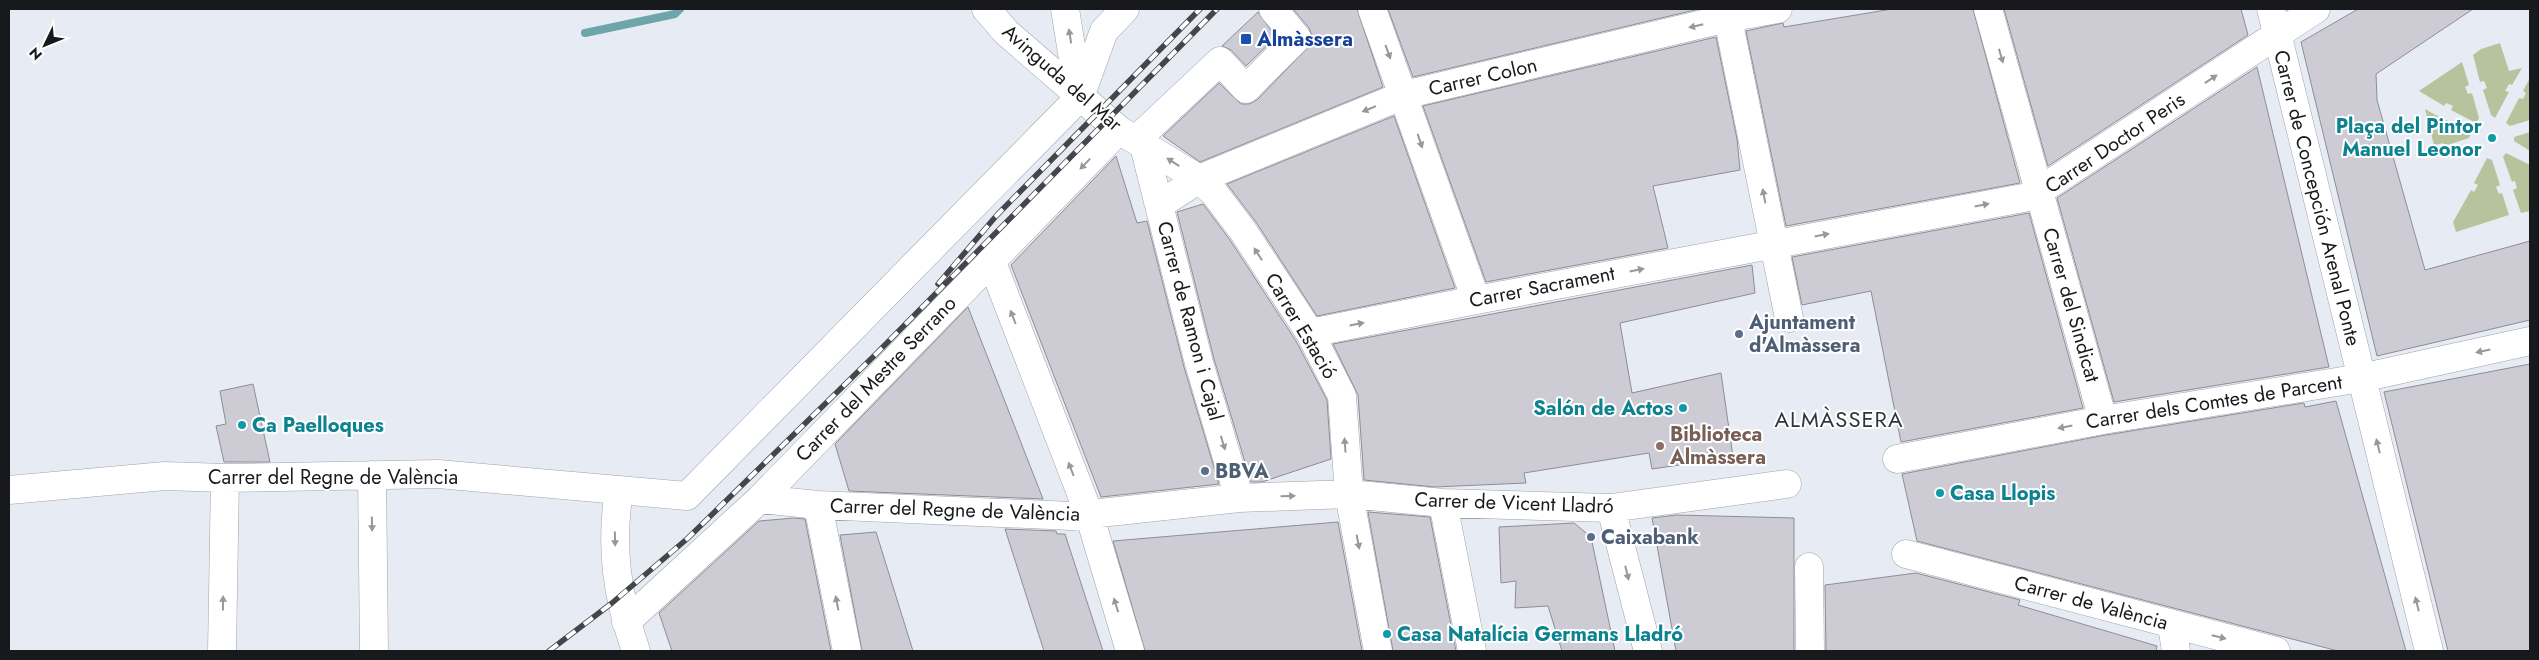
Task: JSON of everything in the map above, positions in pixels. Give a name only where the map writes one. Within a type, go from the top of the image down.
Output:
[{"type":"street","name":"Avinguda del Mar","points":[[986,9],[1006,32],[1080,98],[1133,137]]},
{"type":"street","points":[[1065,9],[1080,98]]},
{"type":"street","points":[[1080,98],[1104,30],[1125,9]]},
{"type":"street","name":"Carrer del Mestre Serrano","points":[[626,622],[760,499],[990,260],[1220,61],[1246,89],[1297,38],[1273,9]]},
{"type":"street","points":[[1372,9],[1476,300]]},
{"type":"street","name":"Carrer Colon","points":[[1158,202],[1170,198],[1199,179],[1404,96],[1727,14],[1778,9]]},
{"type":"street","name":"Carrer del Sindicat","points":[[1988,9],[2103,420]]},
{"type":"street","name":"Carrer de Concepción Arenal Ponte","points":[[2271,9],[2429,651]]},
{"type":"street","name":"Carrer Doctor Peris","points":[[1774,244],[2039,195],[2039,191],[2316,9]]},
{"type":"street","points":[[1727,14],[1788,318]]},
{"type":"street","name":"Carrer del Regne de València","points":[[9,490],[165,476],[225,478],[438,474],[687,496],[1080,98]]},
{"type":"street","points":[[1133,137],[1199,179]]},
{"type":"street","name":"Carrer de Ramon i Cajal","points":[[1133,137],[1158,202],[1199,363],[1239,498]]},
{"type":"street","name":"Carrer Estació","points":[[1199,179],[1215,194],[1243,231],[1310,333],[1342,396],[1349,494],[1378,651]]},
{"type":"street","name":"Carrer Sacrament","points":[[1310,333],[1774,244]]},
{"type":"street","points":[[990,260],[1089,514],[1130,651]]},
{"type":"street","name":"Carrer dels Comtes de Parcent","points":[[1897,460],[2103,420],[2361,378],[2530,341]]},
{"type":"street","points":[[372,476],[374,651]]},
{"type":"street","points":[[222,651],[225,478]]},
{"type":"street","name":"Carrer de Vicent Lladró","points":[[1239,498],[1349,494],[1443,503],[1611,508],[1787,484]]},
{"type":"street","points":[[619,490],[614,518],[615,561],[619,597],[636,651]]},
{"type":"street","name":"Carrer del Regne de València","points":[[760,499],[818,505],[1072,516],[1239,498]]},
{"type":"street","points":[[1443,503],[1472,651]]},
{"type":"street","points":[[818,505],[847,651]]},
{"type":"street","points":[[1611,508],[1648,651]]},
{"type":"street","name":"Carrer de València","points":[[1906,554],[2174,638],[2276,651]]},
{"type":"street","points":[[1809,567],[1810,651]]},
{"type":"green space","points":[[2500,43],[2509,71],[2522,68],[2512,85],[2509,84],[2505,91],[2509,92],[2495,118],[2491,115],[2483,90],[2487,88],[2484,81],[2480,82],[2473,55],[2481,49]]},
{"type":"green space","points":[[2462,62],[2469,85],[2465,87],[2468,94],[2472,93],[2479,118],[2476,123],[2451,110],[2453,106],[2446,103],[2444,106],[2419,91]]},
{"type":"green space","points":[[2530,78],[2530,120],[2510,126],[2506,123],[2519,98],[2523,99],[2526,93],[2523,91]]},
{"type":"green space","points":[[2425,109],[2439,117],[2437,121],[2444,124],[2446,120],[2471,134],[2469,138],[2444,146],[2443,143],[2436,145],[2435,149]]},
{"type":"green space","points":[[2530,132],[2530,151],[2514,141],[2514,137]]},
{"type":"green space","points":[[2506,153],[2530,165],[2530,211],[2521,213],[2513,190],[2517,188],[2515,181],[2512,182],[2503,157]]},
{"type":"green space","points":[[2487,158],[2492,160],[2500,185],[2496,187],[2499,194],[2502,193],[2509,215],[2456,232],[2453,222],[2471,190],[2474,192],[2478,185],[2474,183]]},
{"type":"building","points":[[1293,9],[1357,9],[1383,87],[1200,162],[1163,136],[1219,83],[1241,104],[1249,104],[1257,100],[1312,43],[1312,35],[1309,28]]},
{"type":"building","points":[[1388,9],[1699,9],[1413,77]]},
{"type":"building","points":[[1892,9],[1973,9],[2020,183],[1786,226],[1746,31],[1783,23],[1784,27]]},
{"type":"building","points":[[2004,9],[2241,9],[2248,35],[2048,166]]},
{"type":"building","points":[[2358,9],[2473,9],[2376,74],[2377,100],[2425,270],[2530,241],[2530,320],[2377,356],[2301,42]]},
{"type":"building","name":"Almàssera","points":[[1258,12],[1276,37],[1246,66],[1231,50],[1222,46]]},
{"type":"building","points":[[1716,37],[1737,139],[1740,170],[1653,186],[1668,248],[1486,282],[1423,106]]},
{"type":"building","points":[[2257,67],[2329,367],[2114,402],[2057,198]]},
{"type":"building","points":[[1394,116],[1455,288],[1317,316],[1256,222],[1227,184]]},
{"type":"building","points":[[1116,156],[1137,223],[1147,221],[1184,367],[1219,484],[1101,497],[1011,265]]},
{"type":"building","points":[[1203,204],[1230,240],[1296,341],[1327,400],[1331,459],[1262,482],[1251,482],[1214,359],[1177,212]]},
{"type":"building","points":[[2029,213],[2083,408],[1901,442],[1871,291],[1802,305],[1792,257]]},
{"type":"building","points":[[1752,265],[1755,293],[1620,323],[1632,393],[1721,373],[1733,457],[1652,469],[1649,453],[1524,473],[1526,483],[1435,487],[1364,480],[1358,395],[1333,344]]},
{"type":"building","points":[[968,307],[1043,499],[849,491],[835,444]]},
{"type":"building","points":[[2530,364],[2530,651],[2448,651],[2384,392]]},
{"type":"building","name":"Ca Paelloques","points":[[253,384],[270,462],[224,462],[216,426],[226,424],[220,391]]},
{"type":"building","points":[[2336,401],[2406,651],[2338,651],[1917,541],[1902,474],[2106,435],[2304,403],[2305,407]]},
{"type":"building","points":[[1368,512],[1430,517],[1456,651],[1393,651]]},
{"type":"building","points":[[1677,515],[1794,518],[1794,651],[1676,651],[1652,518]]},
{"type":"building","points":[[805,519],[831,651],[672,651],[659,613],[759,521]]},
{"type":"building","points":[[1338,522],[1362,651],[1145,651],[1113,541]]},
{"type":"building","points":[[1574,523],[1591,537],[1615,651],[1562,651],[1548,606],[1515,608],[1516,581],[1501,583],[1499,527]]},
{"type":"building","points":[[1005,529],[1056,531],[1057,534],[1065,534],[1103,651],[1044,651]]},
{"type":"building","points":[[876,532],[913,651],[862,651],[840,535]]},
{"type":"building","points":[[1916,573],[2020,600],[2018,605],[2157,646],[2156,651],[1826,651],[1825,585]]},
{"type":"waterway","points":[[585,33],[675,14],[680,9]]},
{"type":"railway","points":[[938,284],[997,215],[1200,9]]},
{"type":"railway","points":[[549,651],[612,603],[688,538],[875,355],[1217,9]]},
{"type":"place","name":"Almàssera","points":[[1246,39]]},
{"type":"place","name":"Plaça del Pintor Manuel Leonor","points":[[2492,138]]},
{"type":"place","name":"Ajuntament d'Almàssera","points":[[1739,334]]},
{"type":"place","name":"Salón de Actos","points":[[1683,408]]},
{"type":"place","name":"Ca Paelloques","points":[[242,425]]},
{"type":"place","name":"Biblioteca Almàssera","points":[[1660,446]]},
{"type":"place","name":"BBVA","points":[[1205,471]]},
{"type":"place","name":"Casa Llopis","points":[[1940,493]]},
{"type":"place","name":"Caixabank","points":[[1591,537]]},
{"type":"place","name":"Casa Natalícia Germans Lladró","points":[[1387,634]]},
{"type":"district","name":"ALMÀSSERA","points":[[1839,419]]}]
